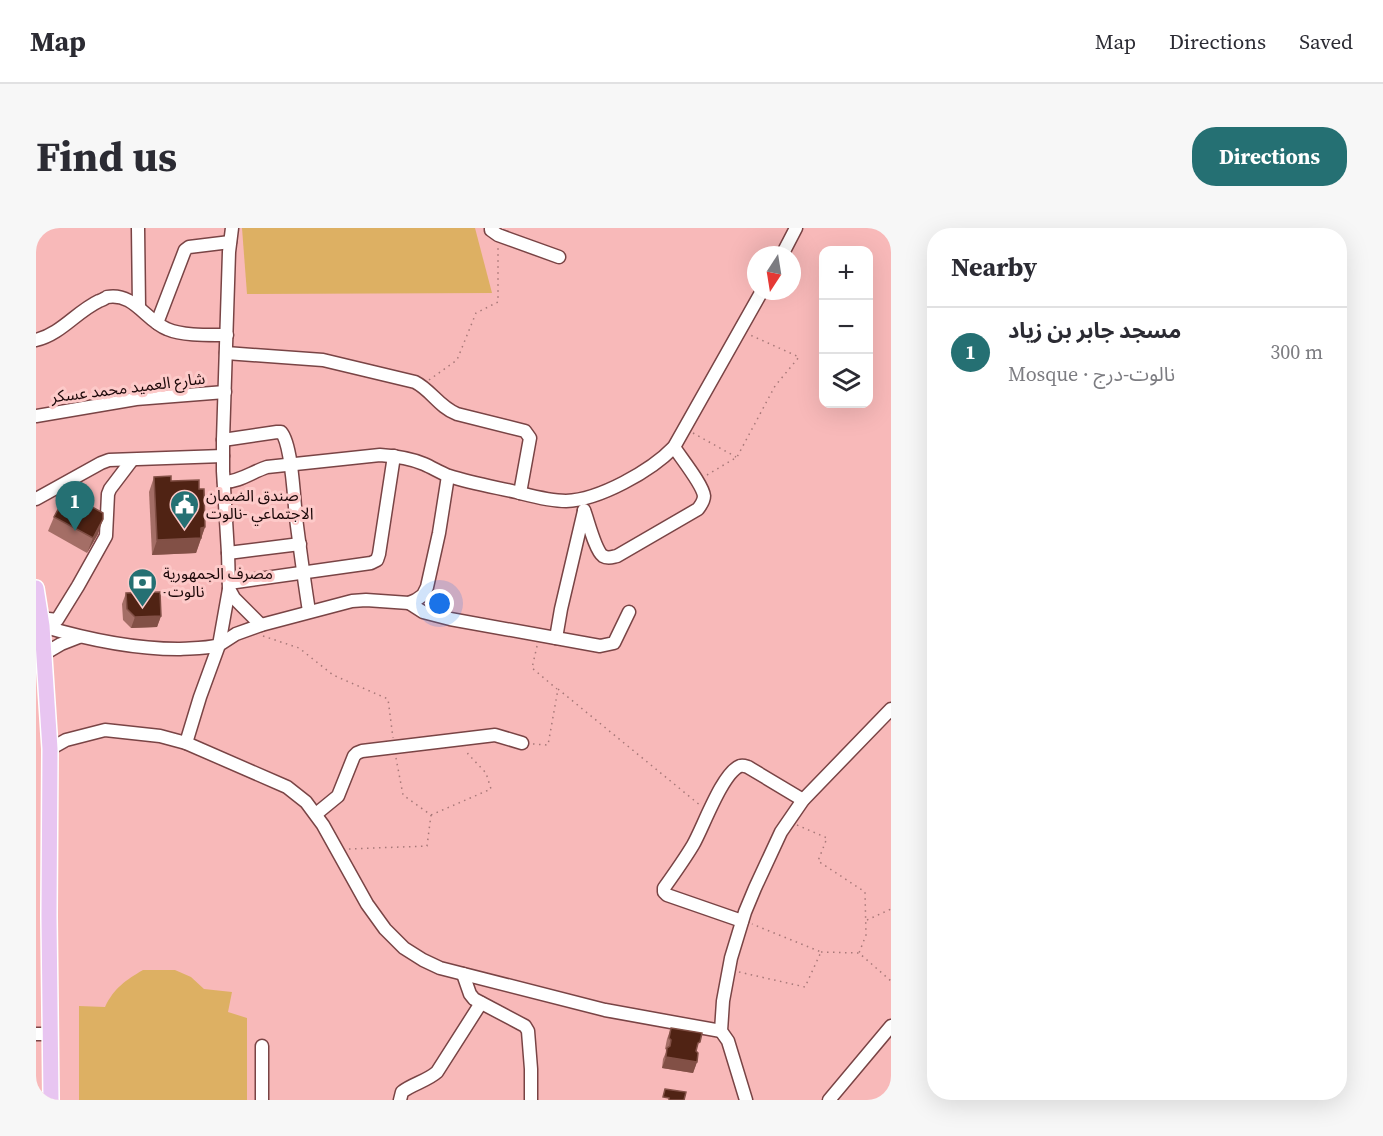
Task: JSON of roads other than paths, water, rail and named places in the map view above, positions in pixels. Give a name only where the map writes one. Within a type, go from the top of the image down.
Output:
[{"type":"main road","points":[[36,588],[44,654],[50,749],[43,1034],[51,1100]]},
{"type":"street","points":[[138,228],[139,307]]},
{"type":"street","points":[[186,743],[219,645],[229,586],[223,440],[229,252],[232,228]]},
{"type":"street","points":[[787,246],[796,228]]},
{"type":"street","points":[[494,231],[559,257]]},
{"type":"street","points":[[157,323],[185,250],[189,247],[230,242]]},
{"type":"street","points":[[36,340],[55,333],[89,306],[107,297],[131,301],[165,329],[177,332],[227,335]]},
{"type":"street","points":[[223,477],[244,477],[267,467],[291,463],[380,455],[394,456],[424,464],[448,476],[475,483],[586,504],[663,459],[674,447],[757,300]]},
{"type":"street","points":[[226,353],[323,360],[415,382],[447,410],[525,431],[530,438],[520,493]]},
{"type":"street","name":"شارع العميد محمد عسكر","points":[[36,416],[136,399],[225,392]]},
{"type":"street","points":[[223,440],[281,432],[285,436],[291,463],[309,611]]},
{"type":"street","points":[[586,504],[599,551],[604,557],[610,558],[698,509],[704,497],[702,488],[674,447]]},
{"type":"street","points":[[36,499],[42,488],[109,460],[223,456]]},
{"type":"street","points":[[229,586],[371,563],[376,560],[379,555],[394,456]]},
{"type":"street","points":[[41,622],[57,620],[106,536],[108,494],[132,459]]},
{"type":"street","points":[[41,622],[80,636],[119,645],[166,649],[209,648],[219,645],[236,634],[261,625],[352,601],[409,603],[423,595],[427,587],[448,476]]},
{"type":"street","points":[[225,510],[228,498],[244,477]]},
{"type":"street","points":[[556,638],[586,504]]},
{"type":"street","points":[[228,553],[300,544]]},
{"type":"street","points":[[229,586],[234,598],[261,625]]},
{"type":"street","points":[[409,603],[430,614],[600,646],[614,643],[628,612]]},
{"type":"street","points":[[44,654],[80,636]]},
{"type":"street","points":[[746,1100],[728,1041],[721,1031],[723,1000],[742,921],[755,888],[788,821],[803,800],[891,709]]},
{"type":"street","points":[[50,749],[66,740],[105,730],[160,736],[186,743],[286,787],[306,802],[323,825],[367,904],[385,929],[404,948],[431,964],[605,1010],[721,1031]]},
{"type":"street","points":[[316,814],[338,796],[354,756],[362,751],[498,735],[522,743]]},
{"type":"street","points":[[742,921],[667,895],[664,888],[693,845],[726,780],[738,766],[743,765],[803,800]]},
{"type":"street","points":[[462,974],[474,999],[525,1026],[528,1032],[531,1100]]},
{"type":"street","points":[[400,1100],[402,1092],[408,1087],[437,1072],[481,1003]]},
{"type":"street","points":[[829,1100],[891,1026]]},
{"type":"street","points":[[262,1046],[262,1100]]},
{"type":"place","name":"صندق الضمان الاجتماعي -نالوت","points":[[185,530]]},
{"type":"place","name":"مسجد جابر بن زياد","points":[[75,531]]},
{"type":"place","name":"مصرف الجمهورية -نالوت","points":[[142,608]]}]
